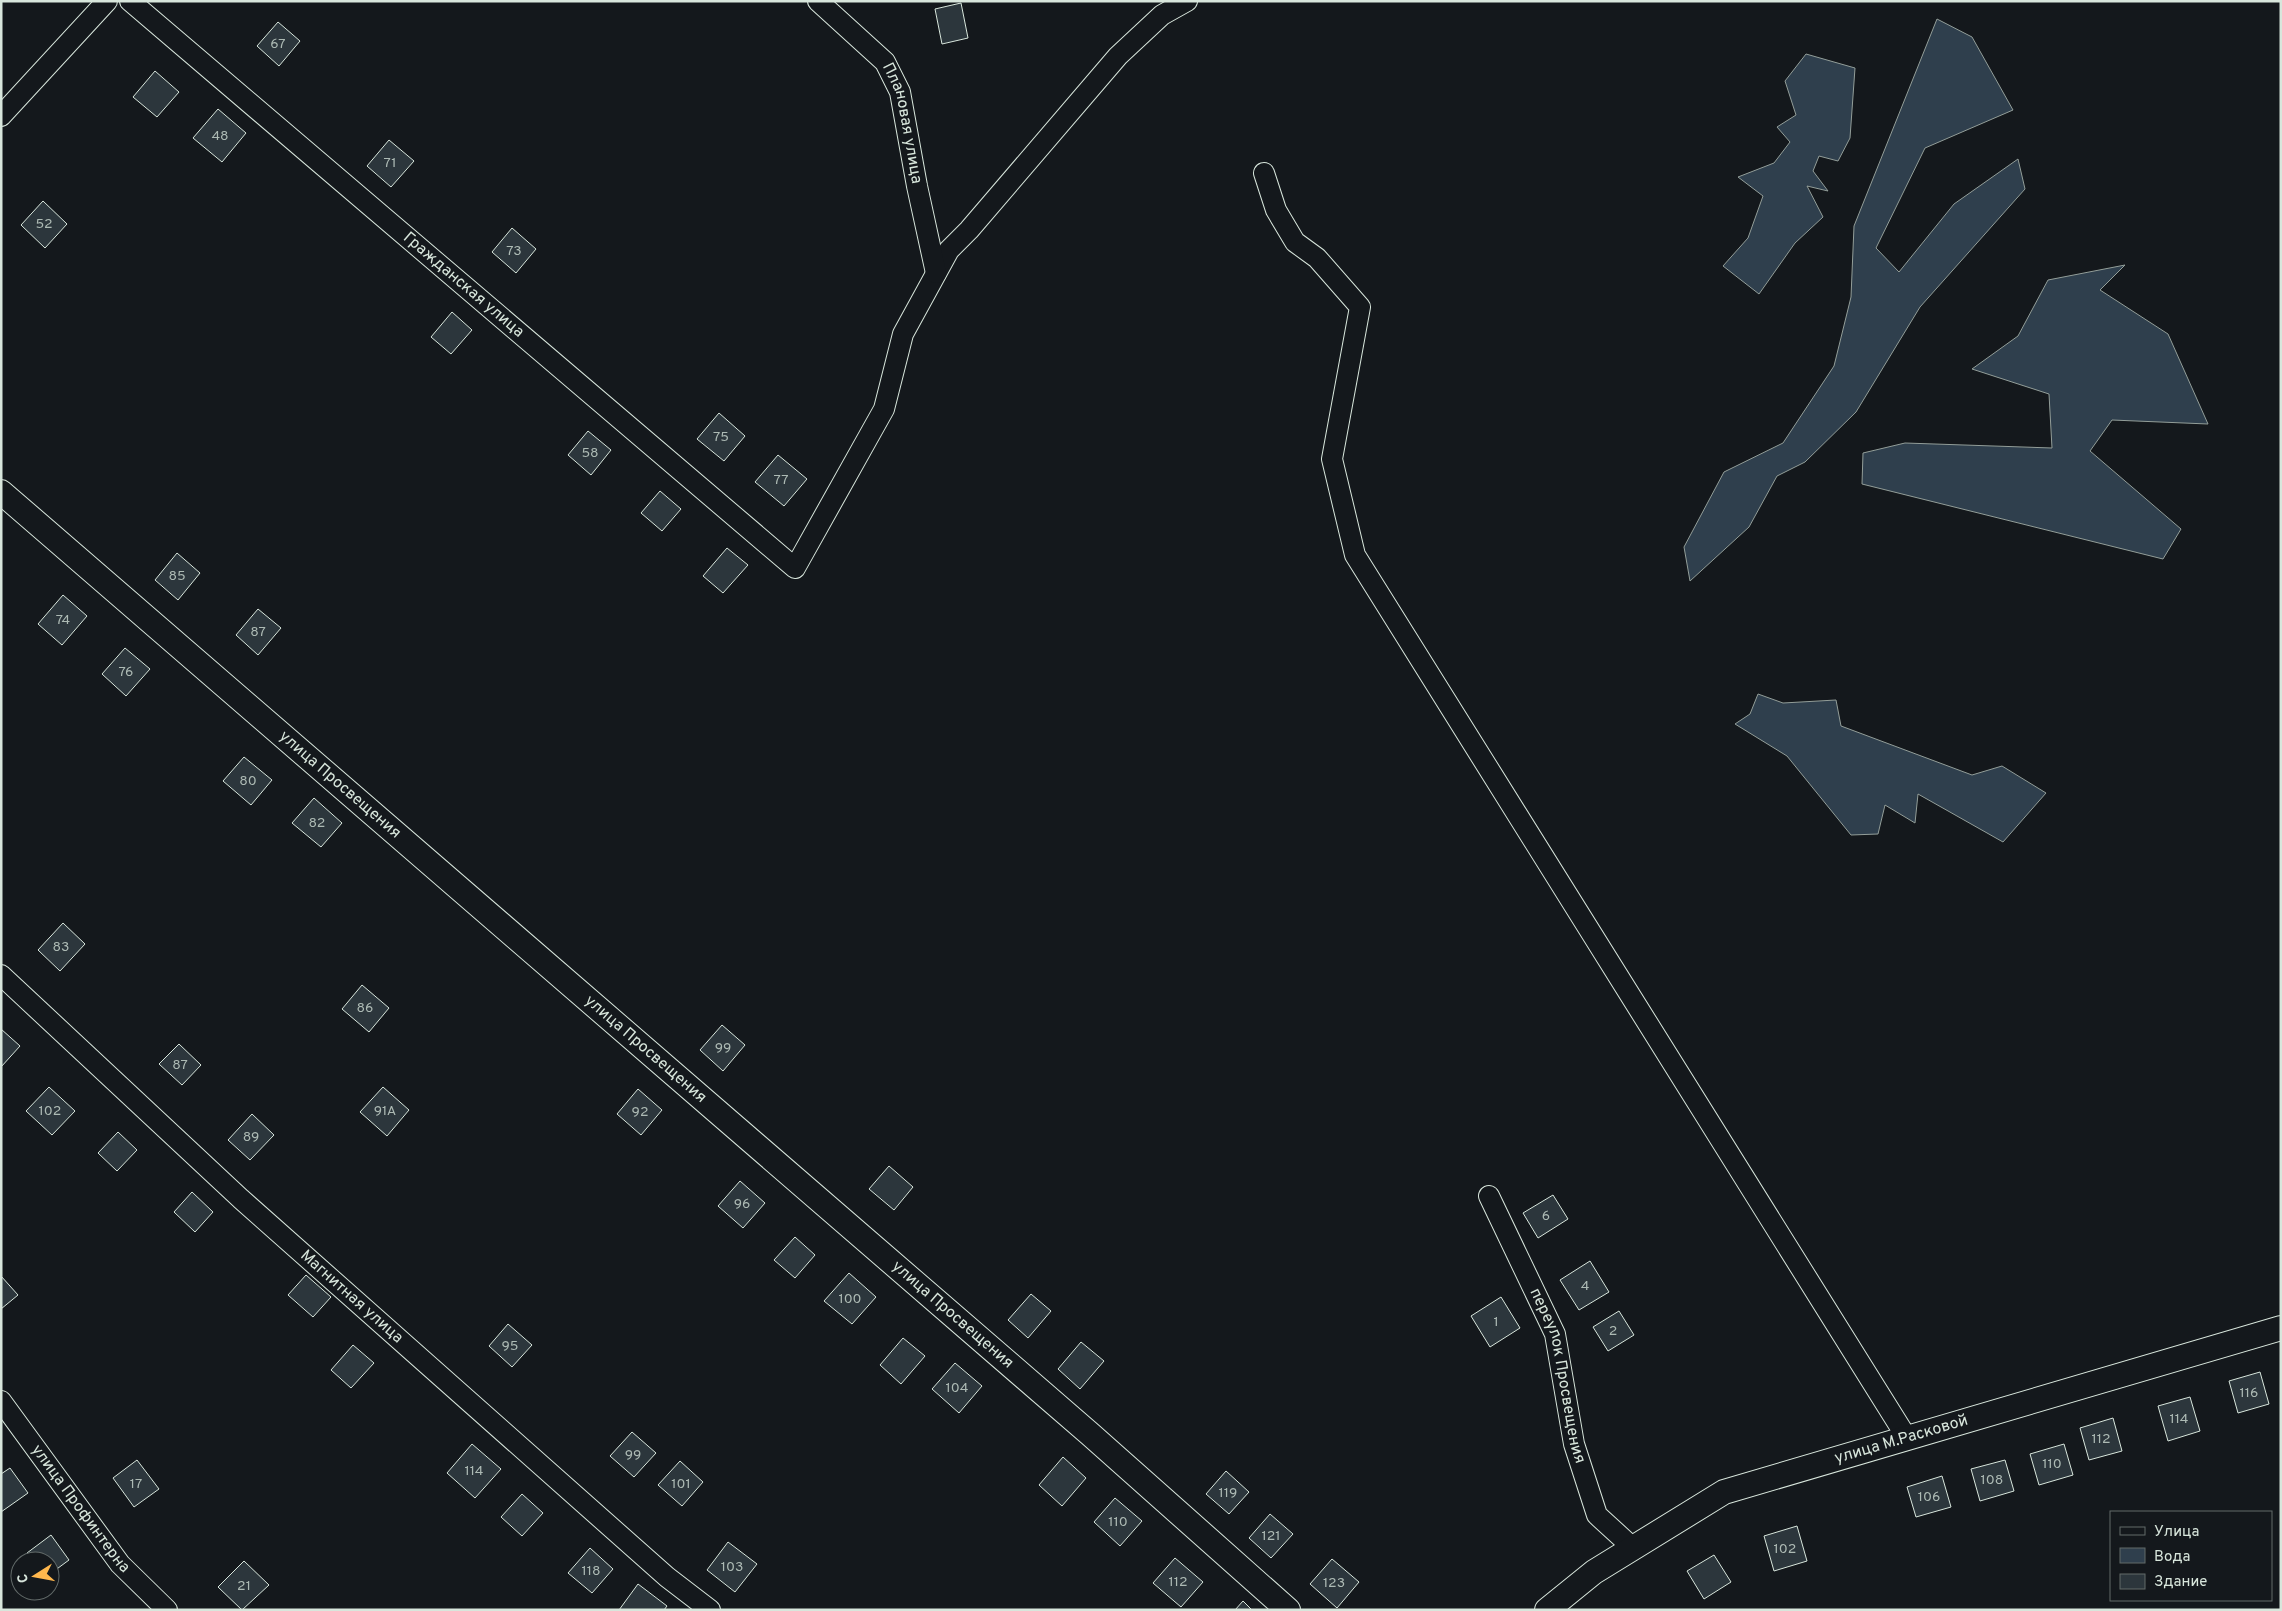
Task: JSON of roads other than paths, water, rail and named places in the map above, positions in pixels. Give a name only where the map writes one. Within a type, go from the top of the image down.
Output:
[{"type":"street","points":[[1,116],[108,1]]},
{"type":"street","name":"Гражданская улица","points":[[130,1],[795,568],[884,408],[903,334],[936,273]]},
{"type":"street","name":"Плановая улица","points":[[818,1],[886,62],[900,92],[917,186],[936,273]]},
{"type":"street","points":[[936,273],[949,250],[969,230],[1118,56],[1162,15],[1187,1]]},
{"type":"street","points":[[1264,173],[1276,210],[1295,242],[1317,258],[1360,308],[1332,460],[1355,555],[1907,1438]]},
{"type":"street","name":"улица Просвещения","points":[[1,492],[1082,1428],[1288,1610]]},
{"type":"street","name":"Магнитная улица","points":[[1,975],[241,1199],[660,1571],[710,1610]]},
{"type":"street","name":"переулок Просвещения","points":[[1489,1196],[1555,1334],[1574,1444],[1597,1515],[1633,1548]]},
{"type":"street","name":"улица М.Расковой","points":[[1547,1610],[1594,1572],[1724,1492],[2281,1328]]},
{"type":"street","name":"улица Профинтерна","points":[[1,1401],[120,1564],[167,1610]]},
{"type":"water","points":[[1937,19],[1972,37],[2013,110],[1925,148],[1876,248],[1899,272],[1954,204],[2018,159],[2025,189],[1920,307],[1856,412],[1805,462],[1777,476],[1749,527],[1690,581],[1684,547],[1724,472],[1783,443],[1834,366],[1851,297],[1854,226]]},
{"type":"water","points":[[1806,54],[1855,68],[1850,138],[1838,161],[1819,156],[1813,171],[1828,191],[1807,186],[1823,217],[1795,243],[1759,294],[1723,266],[1748,238],[1763,196],[1738,177],[1774,163],[1790,142],[1777,127],[1796,115],[1785,81]]},
{"type":"water","points":[[2125,265],[2100,290],[2168,334],[2208,424],[2112,420],[2090,451],[2181,529],[2163,559],[1862,484],[1863,453],[1905,443],[2052,448],[2049,394],[1972,369],[2018,336],[2048,280]]},
{"type":"water","points":[[1758,694],[1783,703],[1836,700],[1841,726],[1972,775],[2002,766],[2046,793],[2003,842],[1918,794],[1915,823],[1885,805],[1878,834],[1851,835],[1787,756],[1735,724],[1750,714]]}]
